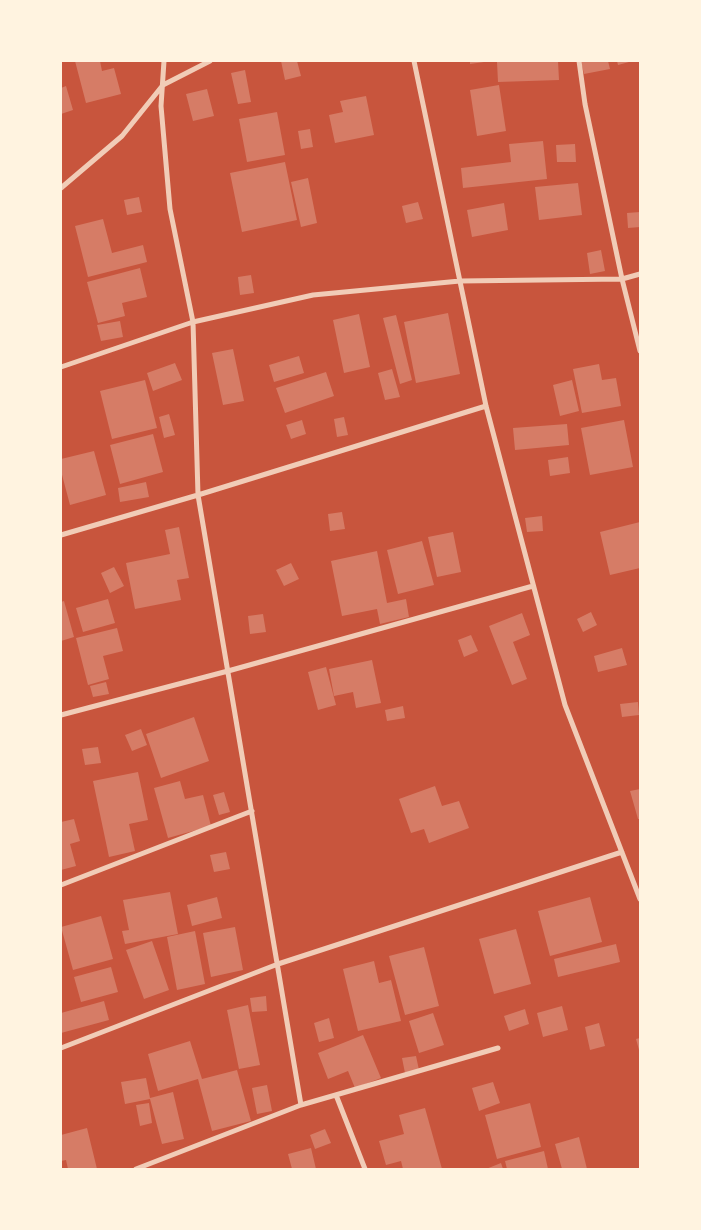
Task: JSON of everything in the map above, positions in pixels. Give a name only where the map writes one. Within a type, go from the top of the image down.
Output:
[{"type":"street","points":[[164,61],[162,106],[170,209],[193,322],[198,495],[301,1105]]},
{"type":"street","points":[[61,188],[122,136],[163,85],[210,61]]},
{"type":"street","points":[[414,61],[486,406],[565,705],[640,899]]},
{"type":"street","points":[[580,61],[585,104],[622,279],[640,351]]},
{"type":"street","points":[[61,367],[193,322],[313,295],[460,281],[622,279],[640,274]]},
{"type":"street","points":[[61,534],[198,495],[486,406]]},
{"type":"street","points":[[61,715],[228,671],[533,586]]},
{"type":"street","points":[[61,885],[252,811]]},
{"type":"street","points":[[61,1048],[278,964],[622,852]]},
{"type":"street","points":[[136,1169],[301,1105],[498,1048]]},
{"type":"street","points":[[336,1095],[365,1169]]},
{"type":"building","points":[[75,61],[100,61],[102,71],[114,68],[121,94],[86,103]]},
{"type":"building","points":[[281,61],[297,61],[301,76],[285,80]]},
{"type":"building","points":[[470,61],[484,61],[484,62],[470,64]]},
{"type":"building","points":[[558,61],[559,80],[498,82],[497,62]]},
{"type":"building","points":[[581,61],[608,61],[610,69],[584,74]]},
{"type":"building","points":[[617,61],[629,61],[629,62],[618,65]]},
{"type":"building","points":[[245,70],[251,102],[238,104],[231,73]]},
{"type":"building","points":[[499,85],[506,131],[477,136],[470,90]]},
{"type":"building","points":[[66,86],[73,110],[61,114],[61,88]]},
{"type":"building","points":[[207,89],[214,116],[193,121],[186,94]]},
{"type":"building","points":[[366,96],[374,135],[335,143],[329,115],[343,112],[340,101]]},
{"type":"building","points":[[277,112],[285,155],[247,162],[239,119]]},
{"type":"building","points":[[310,129],[313,147],[301,149],[298,131]]},
{"type":"building","points":[[543,141],[547,179],[463,188],[461,168],[511,162],[509,144]]},
{"type":"building","points":[[575,144],[576,162],[557,162],[556,145]]},
{"type":"building","points":[[285,162],[297,220],[242,232],[230,173]]},
{"type":"building","points":[[308,178],[317,223],[301,227],[291,182]]},
{"type":"building","points":[[578,183],[582,215],[539,220],[535,187]]},
{"type":"building","points":[[139,197],[142,212],[127,215],[124,200]]},
{"type":"building","points":[[418,202],[423,219],[406,223],[402,206]]},
{"type":"building","points":[[504,203],[508,230],[472,237],[467,210]]},
{"type":"building","points":[[640,212],[640,227],[628,228],[627,213]]},
{"type":"building","points":[[103,219],[112,253],[143,245],[147,262],[88,277],[75,226]]},
{"type":"building","points":[[601,250],[605,271],[590,274],[587,253]]},
{"type":"building","points":[[140,268],[147,297],[122,303],[125,316],[98,323],[87,282]]},
{"type":"building","points":[[251,275],[254,293],[240,295],[238,277]]},
{"type":"building","points":[[448,313],[460,374],[416,383],[404,322]]},
{"type":"building","points":[[359,314],[370,367],[344,373],[333,320]]},
{"type":"building","points":[[396,315],[412,380],[400,384],[383,318]]},
{"type":"building","points":[[120,321],[123,337],[101,341],[97,325]]},
{"type":"building","points":[[233,349],[244,401],[223,405],[212,353]]},
{"type":"building","points":[[299,356],[304,373],[274,382],[269,365]]},
{"type":"building","points":[[175,363],[182,380],[153,391],[147,373]]},
{"type":"building","points":[[599,364],[602,380],[616,378],[621,406],[582,413],[573,369]]},
{"type":"building","points":[[392,369],[400,397],[385,400],[378,373]]},
{"type":"building","points":[[326,372],[334,396],[285,413],[276,388]]},
{"type":"building","points":[[145,380],[157,428],[112,439],[100,391]]},
{"type":"building","points":[[572,380],[579,411],[560,416],[553,385]]},
{"type":"building","points":[[169,414],[175,435],[164,438],[159,417]]},
{"type":"building","points":[[344,417],[348,435],[337,437],[334,419]]},
{"type":"building","points":[[302,420],[306,434],[291,439],[286,425]]},
{"type":"building","points":[[624,420],[633,467],[590,475],[581,428]]},
{"type":"building","points":[[567,424],[569,445],[515,450],[513,428]]},
{"type":"building","points":[[153,434],[163,472],[120,484],[110,445]]},
{"type":"building","points":[[94,451],[106,495],[70,505],[61,471],[61,459]]},
{"type":"building","points":[[568,457],[570,473],[550,476],[548,460]]},
{"type":"building","points":[[146,482],[149,497],[120,502],[118,488]]},
{"type":"building","points":[[342,512],[345,529],[330,531],[328,514]]},
{"type":"building","points":[[542,516],[543,531],[527,532],[525,518]]},
{"type":"building","points":[[640,522],[640,568],[610,575],[600,532]]},
{"type":"building","points":[[179,527],[189,578],[177,580],[181,600],[135,609],[126,563],[170,554],[165,530]]},
{"type":"building","points":[[453,532],[461,572],[437,577],[428,537]]},
{"type":"building","points":[[422,541],[434,585],[398,594],[387,550]]},
{"type":"building","points":[[377,551],[387,603],[406,599],[409,617],[380,624],[377,609],[342,616],[331,561]]},
{"type":"building","points":[[291,563],[299,579],[284,586],[276,570]]},
{"type":"building","points":[[114,567],[124,586],[110,593],[101,573]]},
{"type":"building","points":[[108,599],[115,623],[83,632],[76,608]]},
{"type":"building","points":[[64,601],[74,637],[61,641],[61,602]]},
{"type":"building","points":[[591,612],[597,625],[583,632],[577,619]]},
{"type":"building","points":[[522,613],[530,635],[513,642],[527,679],[512,685],[489,626]]},
{"type":"building","points":[[263,614],[266,632],[250,634],[248,616]]},
{"type":"building","points":[[117,628],[123,651],[103,656],[109,679],[88,685],[76,638]]},
{"type":"building","points":[[471,635],[478,651],[464,657],[458,640]]},
{"type":"building","points":[[622,648],[627,665],[598,672],[594,656]]},
{"type":"building","points":[[372,660],[381,703],[356,708],[353,692],[334,696],[329,669]]},
{"type":"building","points":[[326,667],[336,705],[318,710],[308,672]]},
{"type":"building","points":[[106,682],[109,694],[93,697],[90,686]]},
{"type":"building","points":[[638,702],[639,715],[622,717],[620,704]]},
{"type":"building","points":[[403,706],[405,718],[387,721],[385,710]]},
{"type":"building","points":[[194,717],[209,761],[161,778],[146,734]]},
{"type":"building","points":[[141,729],[147,745],[132,751],[125,735]]},
{"type":"building","points":[[98,747],[101,763],[85,765],[82,749]]},
{"type":"building","points":[[138,772],[148,820],[129,824],[135,851],[109,857],[93,781]]},
{"type":"building","points":[[180,781],[185,799],[203,795],[211,826],[168,838],[154,788]]},
{"type":"building","points":[[435,786],[442,806],[459,801],[469,828],[429,843],[424,829],[411,833],[399,799]]},
{"type":"building","points":[[640,789],[640,819],[638,819],[630,791]]},
{"type":"building","points":[[224,792],[230,812],[219,815],[213,795]]},
{"type":"building","points":[[74,819],[80,841],[70,844],[76,866],[61,870],[61,822]]},
{"type":"building","points":[[226,852],[230,869],[214,872],[210,855]]},
{"type":"building","points":[[170,892],[178,934],[125,944],[122,931],[129,930],[123,900]]},
{"type":"building","points":[[217,897],[222,918],[192,926],[187,905]]},
{"type":"building","points":[[590,897],[602,942],[550,956],[538,911]]},
{"type":"building","points":[[101,916],[113,959],[73,970],[61,927]]},
{"type":"building","points":[[235,927],[243,970],[211,977],[203,933]]},
{"type":"building","points":[[516,929],[531,984],[494,994],[479,939]]},
{"type":"building","points":[[195,931],[205,984],[177,990],[167,937]]},
{"type":"building","points":[[152,941],[169,990],[144,999],[126,950]]},
{"type":"building","points":[[616,944],[620,962],[558,977],[554,959]]},
{"type":"building","points":[[424,947],[439,1006],[405,1015],[389,956]]},
{"type":"building","points":[[374,961],[379,983],[391,980],[401,1021],[358,1031],[343,969]]},
{"type":"building","points":[[111,967],[118,992],[81,1002],[74,977]]},
{"type":"building","points":[[266,996],[267,1011],[252,1012],[250,998]]},
{"type":"building","points":[[104,1001],[109,1020],[61,1033],[61,1013]]},
{"type":"building","points":[[248,1005],[260,1065],[239,1069],[227,1010]]},
{"type":"building","points":[[562,1006],[568,1030],[543,1037],[537,1013]]},
{"type":"building","points":[[525,1009],[529,1024],[509,1031],[504,1016]]},
{"type":"building","points":[[433,1013],[444,1045],[419,1053],[409,1021]]},
{"type":"building","points":[[329,1018],[334,1038],[319,1042],[314,1023]]},
{"type":"building","points":[[599,1023],[605,1046],[590,1050],[585,1027]]},
{"type":"building","points":[[363,1035],[381,1078],[355,1088],[348,1071],[328,1079],[318,1053]]},
{"type":"building","points":[[640,1038],[640,1050],[639,1050],[636,1039]]},
{"type":"building","points":[[190,1041],[202,1079],[237,1070],[251,1121],[212,1131],[198,1079],[158,1091],[148,1054]]},
{"type":"building","points":[[416,1056],[419,1070],[405,1073],[402,1058]]},
{"type":"building","points":[[146,1078],[150,1098],[173,1092],[184,1139],[162,1144],[150,1099],[125,1104],[121,1082]]},
{"type":"building","points":[[493,1082],[500,1103],[479,1111],[472,1088]]},
{"type":"building","points":[[267,1085],[272,1111],[257,1114],[252,1088]]},
{"type":"building","points":[[149,1103],[152,1123],[140,1126],[136,1105]]},
{"type":"building","points":[[530,1103],[541,1147],[497,1159],[485,1115]]},
{"type":"building","points":[[425,1108],[442,1169],[403,1169],[401,1161],[386,1165],[379,1141],[404,1134],[399,1115]]},
{"type":"building","points":[[87,1128],[97,1169],[68,1169],[66,1160],[61,1161],[61,1135]]},
{"type":"building","points":[[325,1129],[331,1143],[315,1149],[310,1135]]},
{"type":"building","points":[[579,1137],[587,1169],[562,1169],[555,1144]]},
{"type":"building","points":[[311,1148],[316,1169],[292,1169],[288,1154]]},
{"type":"building","points":[[544,1151],[548,1169],[507,1169],[505,1161]]},
{"type":"building","points":[[501,1163],[503,1169],[486,1169]]}]
